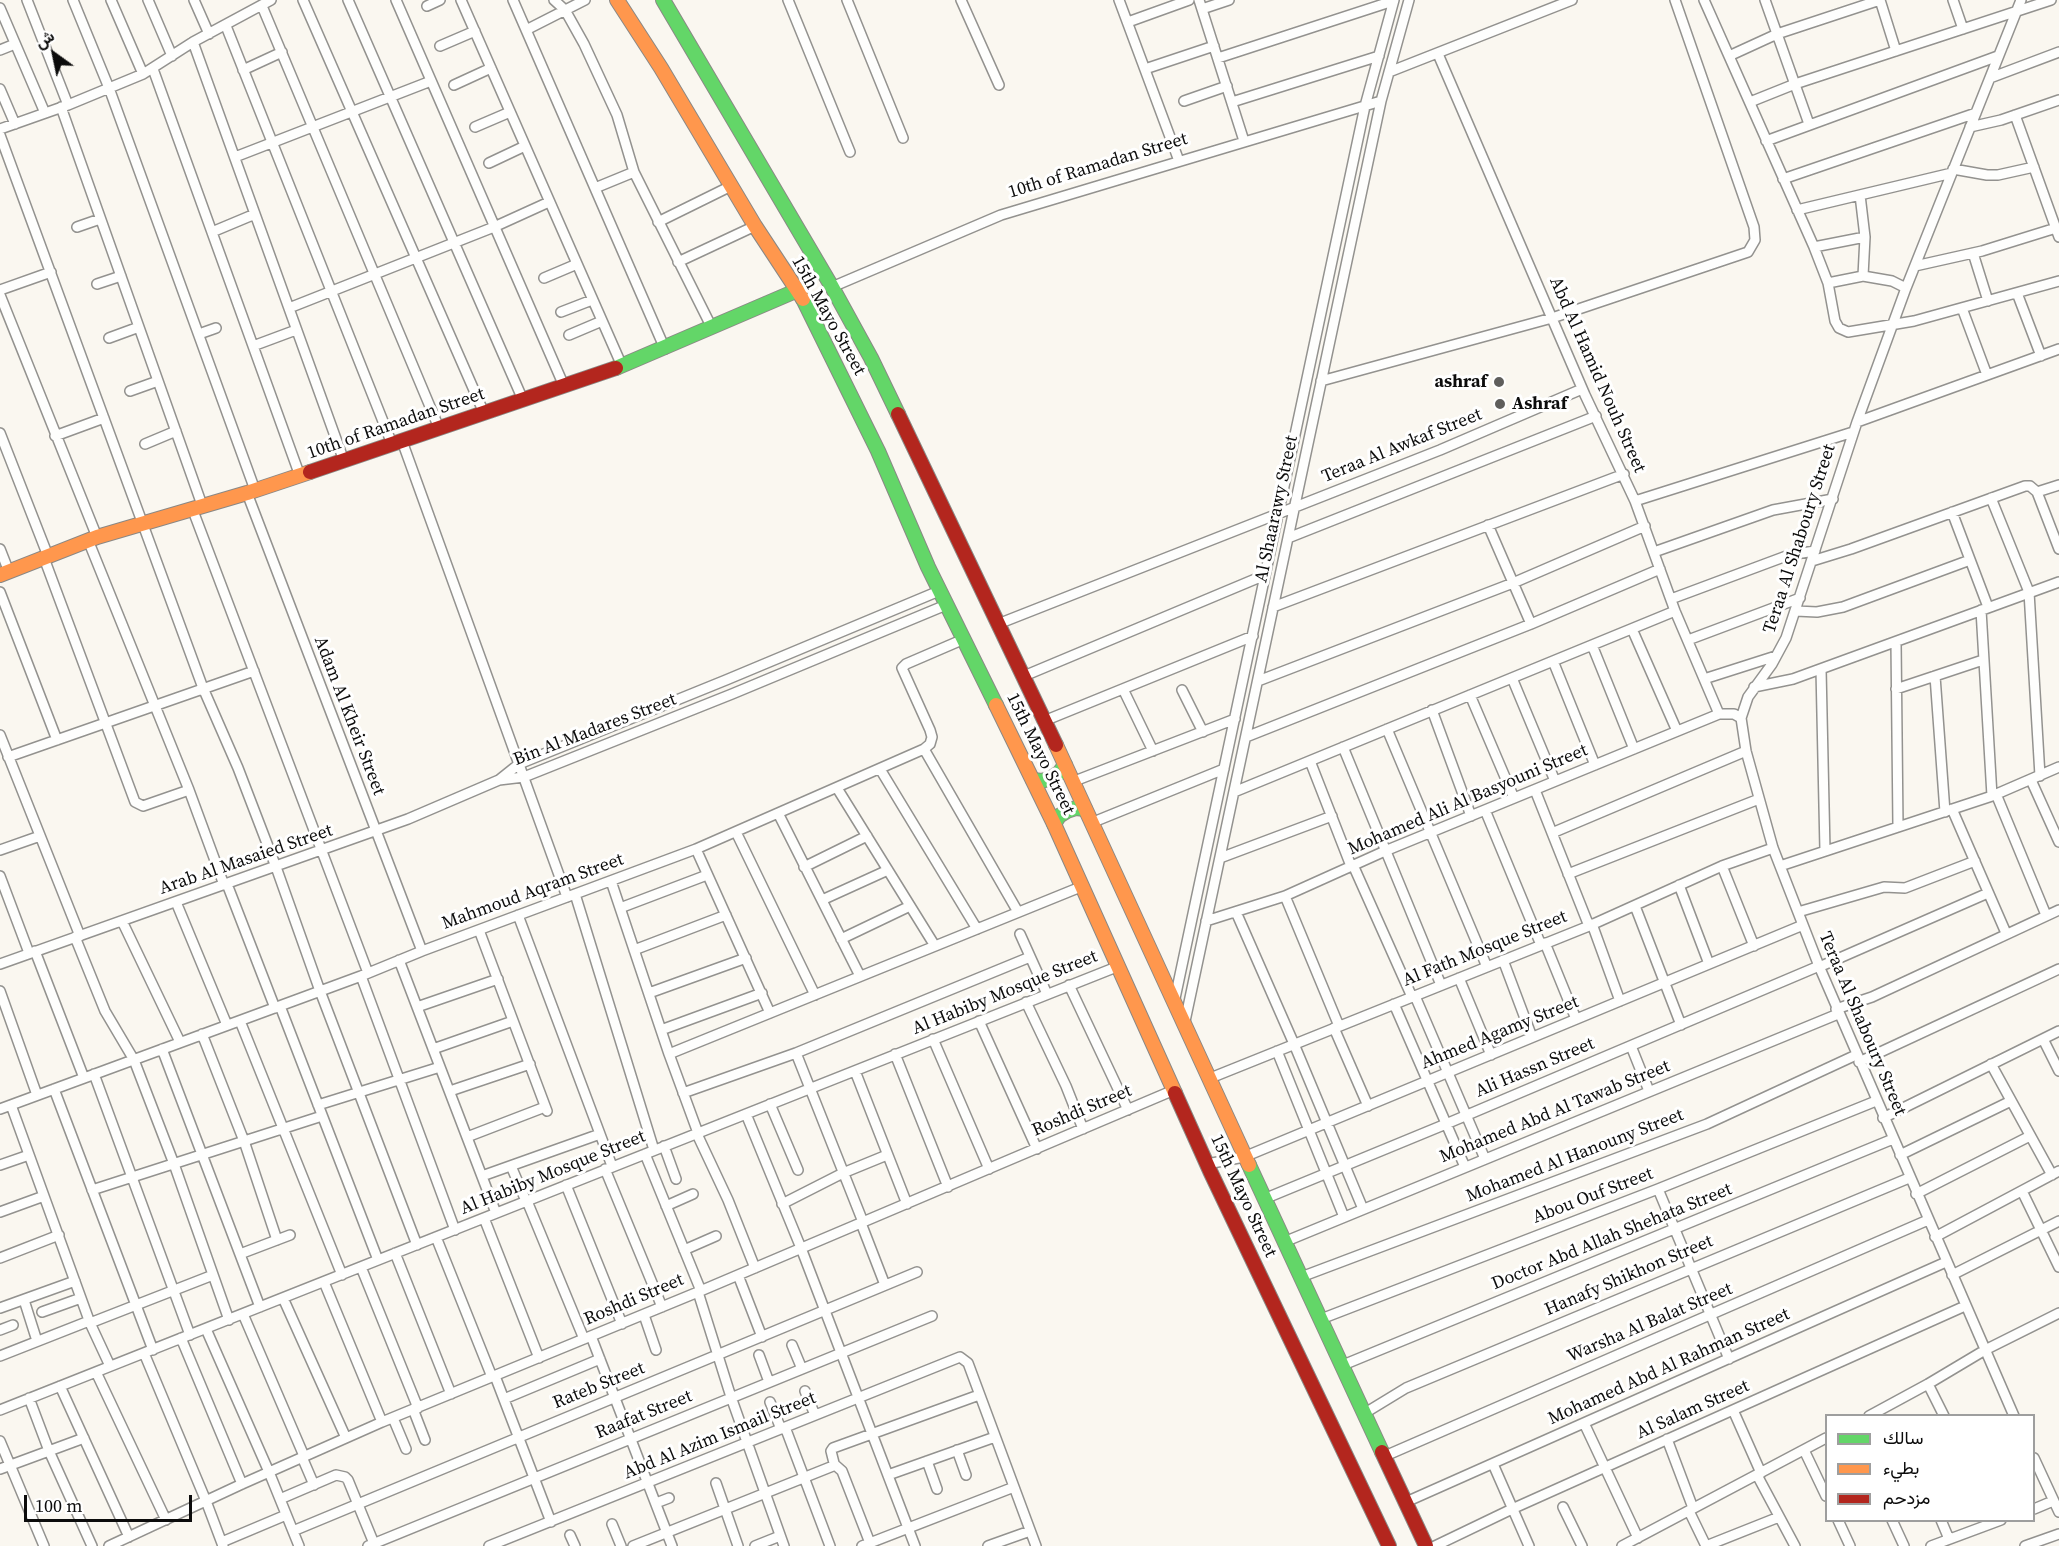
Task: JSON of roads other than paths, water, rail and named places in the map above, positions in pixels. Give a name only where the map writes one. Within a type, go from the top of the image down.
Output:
[{"type":"main road","name":"15th Mayo Street","points":[[617,0],[661,68],[755,226],[798,290],[878,451],[939,591],[1054,824],[1207,1164],[1389,1546]]},
{"type":"main road","name":"15th Mayo Street","points":[[663,0],[832,287],[871,358],[1024,676],[1244,1157],[1426,1546]]},
{"type":"main road","name":"10th of Ramadan Street","points":[[4,573],[93,538],[251,492],[622,366],[798,290]]},
{"type":"main road","points":[[1033,780],[1042,781],[1051,778],[1065,765]]},
{"type":"main road","points":[[1054,824],[1059,816],[1067,811],[1076,808],[1085,809]]},
{"type":"street","points":[[27,0],[100,219],[176,431],[197,506],[254,671],[322,851],[399,1080],[455,1230]]},
{"type":"street","name":"Adam Al Kheir Street","points":[[73,0],[110,88],[199,334],[251,492],[375,832],[422,951]]},
{"type":"street","points":[[111,0],[143,74]]},
{"type":"street","points":[[148,0],[172,56]]},
{"type":"street","points":[[194,0],[209,34]]},
{"type":"street","points":[[249,0],[258,8],[282,52],[439,428]]},
{"type":"street","points":[[0,129],[143,74],[193,42],[271,0]]},
{"type":"street","points":[[303,0],[484,413]]},
{"type":"street","points":[[348,0],[523,400]]},
{"type":"street","points":[[396,0],[564,386]]},
{"type":"street","points":[[427,6],[440,0]]},
{"type":"street","points":[[461,0],[622,366]]},
{"type":"street","points":[[513,0],[665,349]]},
{"type":"street","points":[[554,0],[565,10],[578,30],[617,114],[633,172],[712,328]]},
{"type":"street","points":[[526,30],[585,0]]},
{"type":"street","points":[[788,0],[849,152]]},
{"type":"street","points":[[847,0],[903,138]]},
{"type":"street","points":[[961,0],[999,85]]},
{"type":"street","points":[[1119,0],[1179,160]]},
{"type":"street","points":[[1128,22],[1189,0]]},
{"type":"street","points":[[1229,0],[1200,4],[1245,141]]},
{"type":"street","points":[[1389,72],[1572,0]]},
{"type":"street","points":[[1321,381],[1552,318],[1748,252],[1755,240],[1754,227],[1675,0]]},
{"type":"street","points":[[1704,0],[1814,247],[1828,284],[1835,321],[1839,328],[1848,332],[1892,325],[2059,281]]},
{"type":"street","points":[[1765,0],[1809,124]]},
{"type":"street","points":[[1729,56],[1777,34],[1880,0],[1896,51]]},
{"type":"street","points":[[1953,0],[1963,29]]},
{"type":"street","name":"Teraa Al Shaboury Street","points":[[2013,1414],[1819,967],[1773,848],[1746,751],[1741,718],[1754,687],[1786,639],[1853,432],[1892,325],[2021,0]]},
{"type":"street","points":[[1750,102],[1795,84],[2051,0]]},
{"type":"street","points":[[1218,58],[1394,1]]},
{"type":"street","name":"Al Shaarawy Street","points":[[1174,1004],[1365,105],[1394,1]]},
{"type":"street","name":"Al Shaarawy Street","points":[[1184,1026],[1381,101],[1412,1]]},
{"type":"street","points":[[0,8],[45,113]]},
{"type":"street","points":[[226,26],[331,292],[397,443],[571,895],[666,1206],[700,1291],[731,1397],[784,1546]]},
{"type":"street","points":[[440,46],[475,31]]},
{"type":"street","points":[[193,42],[344,461]]},
{"type":"street","points":[[0,50],[15,44]]},
{"type":"street","points":[[1145,69],[1214,46]]},
{"type":"street","points":[[243,70],[282,52]]},
{"type":"street","points":[[1990,78],[2059,52]]},
{"type":"street","name":"Abd Al Hamid Nouh Street","points":[[1438,54],[1582,389],[1624,474],[1675,611],[1719,714]]},
{"type":"street","points":[[1232,102],[1379,56]]},
{"type":"street","points":[[1766,141],[1998,56]]},
{"type":"street","points":[[454,85],[491,68]]},
{"type":"street","points":[[153,69],[300,476]]},
{"type":"street","points":[[235,157],[431,81]]},
{"type":"street","points":[[1184,102],[1227,86]]},
{"type":"street","points":[[0,89],[15,124]]},
{"type":"street","points":[[1970,127],[2059,100]]},
{"type":"street","name":"10th of Ramadan Street","points":[[832,287],[1001,214],[1381,101]]},
{"type":"street","points":[[475,127],[510,112]]},
{"type":"street","points":[[1783,178],[1976,113]]},
{"type":"street","points":[[1915,266],[2057,232],[2015,115]]},
{"type":"street","points":[[0,135],[203,688],[238,768],[417,1245]]},
{"type":"street","points":[[489,163],[525,147]]},
{"type":"street","points":[[1797,210],[1953,171],[1998,175],[2034,166]]},
{"type":"street","points":[[595,188],[633,172]]},
{"type":"street","points":[[658,222],[731,186]]},
{"type":"street","points":[[1860,195],[1865,237],[1863,276]]},
{"type":"street","points":[[290,308],[494,227],[549,202]]},
{"type":"street","points":[[212,232],[255,214]]},
{"type":"street","points":[[77,227],[100,219]]},
{"type":"street","points":[[678,262],[755,226]]},
{"type":"street","points":[[1814,247],[1865,237]]},
{"type":"street","points":[[1973,253],[1988,301]]},
{"type":"street","points":[[544,278],[577,264]]},
{"type":"street","points":[[0,290],[51,272]]},
{"type":"street","points":[[97,284],[121,276]]},
{"type":"street","points":[[1828,284],[1863,276],[1892,281],[1906,288]]},
{"type":"street","points":[[2017,292],[2041,356]]},
{"type":"street","points":[[0,295],[155,705],[318,1105],[378,1260]]},
{"type":"street","points":[[561,312],[592,300]]},
{"type":"street","points":[[1962,308],[1987,375]]},
{"type":"street","points":[[569,334],[602,321]]},
{"type":"street","points":[[109,338],[139,327]]},
{"type":"street","points":[[199,334],[216,328]]},
{"type":"street","points":[[253,346],[296,330]]},
{"type":"street","points":[[1857,422],[2059,350]]},
{"type":"street","points":[[130,391],[158,381]]},
{"type":"street","name":"Teraa Al Awkaf Street","points":[[998,624],[1440,450],[1582,389]]},
{"type":"street","points":[[1288,538],[1596,416]]},
{"type":"street","points":[[55,436],[104,418]]},
{"type":"street","points":[[145,444],[176,431]]},
{"type":"street","points":[[1635,501],[1853,432]]},
{"type":"street","points":[[0,433],[137,804],[143,806],[189,790]]},
{"type":"street","points":[[1273,607],[1624,474]]},
{"type":"street","points":[[2037,492],[2059,484]]},
{"type":"street","points":[[1671,598],[1789,555],[1814,556],[1851,549],[2025,486],[2030,486],[2037,492],[2059,549]]},
{"type":"street","points":[[1991,498],[2029,592],[2035,778],[2059,842]]},
{"type":"street","points":[[1654,552],[1773,510],[1833,499]]},
{"type":"street","points":[[1952,512],[1970,560],[1984,608],[1983,660],[1994,795],[2046,915]]},
{"type":"street","points":[[1488,525],[1531,624]]},
{"type":"street","points":[[1258,681],[1513,583],[1645,526]]},
{"type":"street","points":[[0,549],[4,573]]},
{"type":"street","points":[[1796,611],[1817,612],[1843,607],[1970,560]]},
{"type":"street","points":[[1246,737],[1531,624],[1660,569]]},
{"type":"street","points":[[1024,676],[1266,575]]},
{"type":"street","points":[[1754,687],[1793,679],[2059,582]]},
{"type":"street","name":"Bin Al Madares Street","points":[[499,780],[519,764],[939,591]]},
{"type":"street","points":[[0,592],[57,740]]},
{"type":"street","points":[[1688,640],[1800,598]]},
{"type":"street","name":"Bin Al Madares Street","points":[[499,780],[524,777],[946,605]]},
{"type":"street","points":[[1234,792],[1675,611]]},
{"type":"street","points":[[1632,628],[1677,731]]},
{"type":"street","points":[[1044,721],[1252,636]]},
{"type":"street","points":[[964,639],[906,664],[902,668],[932,737],[930,744],[924,749],[1018,912]]},
{"type":"street","points":[[1896,642],[1898,827]]},
{"type":"street","points":[[1592,645],[1634,749]]},
{"type":"street","points":[[1704,679],[1776,656]]},
{"type":"street","points":[[1896,689],[1983,660]]},
{"type":"street","points":[[1553,661],[1595,765]]},
{"type":"street","points":[[1821,669],[1825,852]]},
{"type":"street","points":[[8,757],[254,671]]},
{"type":"street","points":[[1935,676],[1949,811],[1975,861],[2006,933]]},
{"type":"street","points":[[1512,678],[1555,781]]},
{"type":"street","points":[[726,680],[732,694]]},
{"type":"street","points":[[1123,689],[1153,751]]},
{"type":"street","points":[[1182,690],[1203,732]]},
{"type":"street","points":[[1470,695],[1514,798]]},
{"type":"street","points":[[1432,711],[1471,816]]},
{"type":"street","points":[[1719,714],[1734,714],[1741,718]]},
{"type":"street","name":"Mohamed Ali Al Basyouni Street","points":[[1206,921],[1285,896],[1384,851],[1719,714]]},
{"type":"street","points":[[1072,782],[1235,719]]},
{"type":"street","points":[[1387,729],[1487,967]]},
{"type":"street","points":[[0,735],[105,1011],[134,1059],[229,1320]]},
{"type":"street","points":[[1342,747],[1441,985]]},
{"type":"street","name":"Mahmoud Aqram Street","points":[[0,1109],[696,849],[924,749]]},
{"type":"street","points":[[1552,833],[1746,751]]},
{"type":"street","points":[[1310,761],[1352,865],[1448,1072],[1485,1159]]},
{"type":"street","points":[[1780,866],[1949,811],[1994,795],[2059,767]]},
{"type":"street","points":[[880,769],[977,929]]},
{"type":"street","points":[[1091,823],[1224,769]]},
{"type":"street","name":"Arab Al Masaied Street","points":[[0,964],[375,832],[499,780]]},
{"type":"street","points":[[837,788],[935,946]]},
{"type":"street","points":[[1535,789],[1620,1001]]},
{"type":"street","points":[[1568,874],[1759,799]]},
{"type":"street","points":[[1485,810],[1576,1019]]},
{"type":"street","points":[[778,813],[860,976]]},
{"type":"street","points":[[1220,858],[1332,816]]},
{"type":"street","points":[[736,832],[815,995]]},
{"type":"street","points":[[0,850],[40,836]]},
{"type":"street","points":[[804,867],[867,836]]},
{"type":"street","name":"Al Fath Mosque Street","points":[[1208,1079],[1590,925],[1722,866],[1773,848]]},
{"type":"street","points":[[696,849],[770,1013]]},
{"type":"street","points":[[1798,912],[1884,887],[1905,888],[1975,861]]},
{"type":"street","points":[[1722,866],[1754,946]]},
{"type":"street","points":[[822,900],[888,870]]},
{"type":"street","points":[[620,908],[708,874]]},
{"type":"street","points":[[0,876],[84,1078]]},
{"type":"street","points":[[611,880],[683,1093],[755,1268]]},
{"type":"street","points":[[1678,885],[1709,964]]},
{"type":"street","points":[[669,1054],[1083,886]]},
{"type":"street","name":"Ali Hassn Street","points":[[1264,1199],[1819,967],[1988,892]]},
{"type":"street","points":[[1285,896],[1368,1106]]},
{"type":"street","points":[[176,902],[227,1025]]},
{"type":"street","points":[[841,939],[910,906]]},
{"type":"street","points":[[1635,906],[1681,1025]]},
{"type":"street","name":"Mohamed Abd Al Tawab Street","points":[[1284,1242],[1837,1012],[2059,910]]},
{"type":"street","points":[[1236,912],[1363,1209]]},
{"type":"street","points":[[518,915],[600,1134],[609,1168],[662,1307]]},
{"type":"street","points":[[634,950],[726,915]]},
{"type":"street","points":[[122,921],[180,1042]]},
{"type":"street","name":"Ahmed Agamy Street","points":[[1207,1164],[1244,1157],[1803,925]]},
{"type":"street","points":[[467,1137],[546,1109],[479,930]]},
{"type":"street","points":[[1020,934],[1047,994]]},
{"type":"street","points":[[683,1093],[796,1053],[1030,957]]},
{"type":"street","points":[[649,993],[746,958]]},
{"type":"street","points":[[399,960],[496,1213]]},
{"type":"street","points":[[1503,960],[1532,1037]]},
{"type":"street","name":"Al Habiby Mosque Street","points":[[0,1410],[1119,966]]},
{"type":"street","name":"Mohamed Al Hanouny Street","points":[[1300,1277],[1707,1124],[2059,969]]},
{"type":"street","points":[[1459,978],[1491,1055]]},
{"type":"street","points":[[417,1007],[498,979]]},
{"type":"street","points":[[1069,986],[1128,1110]]},
{"type":"street","points":[[0,991],[37,1095]]},
{"type":"street","points":[[661,1030],[762,993]]},
{"type":"street","points":[[1026,1002],[1066,1086],[1083,1129]]},
{"type":"street","points":[[1394,1004],[1465,1167]]},
{"type":"street","points":[[240,1021],[342,1275]]},
{"type":"street","points":[[433,1048],[513,1021]]},
{"type":"street","points":[[979,1021],[1036,1149]]},
{"type":"street","points":[[1883,1118],[2059,1031]]},
{"type":"street","points":[[202,1035],[244,1141],[277,1240]]},
{"type":"street","points":[[933,1039],[989,1169]]},
{"type":"street","points":[[2043,1039],[2059,1071]]},
{"type":"street","points":[[1631,1046],[1649,1091]]},
{"type":"street","points":[[162,1049],[260,1307]]},
{"type":"street","points":[[1277,1051],[1344,1217]]},
{"type":"street","points":[[796,1053],[885,1286]]},
{"type":"street","points":[[895,1054],[948,1187]]},
{"type":"street","points":[[450,1092],[530,1064]]},
{"type":"street","points":[[1935,1237],[2055,1173],[2030,1136],[1991,1064]]},
{"type":"street","points":[[318,1105],[440,1067]]},
{"type":"street","points":[[855,1071],[907,1204]]},
{"type":"street","points":[[94,1074],[174,1290],[185,1337],[242,1484]]},
{"type":"street","points":[[54,1089],[136,1305],[148,1351],[222,1544],[286,1515]]},
{"type":"street","name":"Roshdi Street","points":[[109,1546],[382,1422],[644,1315],[1174,1090]]},
{"type":"street","name":"Abou Ouf Street","points":[[1321,1319],[1658,1189],[1876,1101]]},
{"type":"street","points":[[1900,1155],[2011,1101]]},
{"type":"street","points":[[770,1104],[798,1170]]},
{"type":"street","points":[[11,1105],[90,1322],[110,1366]]},
{"type":"street","points":[[746,1114],[801,1248],[915,1546]]},
{"type":"street","points":[[92,1190],[322,1116]]},
{"type":"street","points":[[482,1176],[600,1134]]},
{"type":"street","points":[[1916,1194],[2030,1136]]},
{"type":"street","name":"Doctor Abd Allah Shehata Street","points":[[1343,1365],[1893,1139]]},
{"type":"street","points":[[664,1146],[676,1179]]},
{"type":"street","points":[[0,1165],[29,1155]]},
{"type":"street","points":[[782,1204],[843,1173],[886,1155]]},
{"type":"street","points":[[511,1166],[587,1338],[600,1359],[672,1546]]},
{"type":"street","name":"Hanafy Shikhon Street","points":[[1365,1413],[1406,1388],[1910,1178]]},
{"type":"street","points":[[566,1185],[622,1324]]},
{"type":"street","points":[[1658,1189],[1729,1359]]},
{"type":"street","points":[[2022,1191],[2041,1230],[2055,1248],[2059,1267]]},
{"type":"street","points":[[666,1206],[693,1194]]},
{"type":"street","points":[[0,1212],[44,1196]]},
{"type":"street","points":[[484,1218],[539,1358]]},
{"type":"street","name":"Warsha Al Balat Street","points":[[1385,1456],[1928,1220]]},
{"type":"street","points":[[1952,1275],[2059,1221]]},
{"type":"street","points":[[0,1258],[59,1235]]},
{"type":"street","points":[[240,1254],[290,1235]]},
{"type":"street","points":[[684,1250],[716,1236]]},
{"type":"street","points":[[436,1237],[504,1400],[551,1521]]},
{"type":"street","points":[[395,1253],[451,1394]]},
{"type":"street","name":"Mohamed Abd Al Rahman Street","points":[[1406,1502],[1946,1262]]},
{"type":"street","points":[[361,1267],[416,1408],[425,1440]]},
{"type":"street","name":"Rateb Street","points":[[293,1531],[917,1272]]},
{"type":"street","points":[[0,1356],[213,1275]]},
{"type":"street","points":[[738,1275],[762,1337]]},
{"type":"street","points":[[0,1308],[75,1281]]},
{"type":"street","points":[[324,1282],[382,1422]]},
{"type":"street","points":[[42,1312],[81,1298]]},
{"type":"street","points":[[283,1298],[346,1438]]},
{"type":"street","points":[[24,1300],[37,1341]]},
{"type":"street","name":"Al Salam Street","points":[[1435,1546],[1604,1467],[1965,1306]]},
{"type":"street","points":[[1873,1414],[1984,1350],[2059,1313]]},
{"type":"street","points":[[243,1314],[314,1485]]},
{"type":"street","points":[[644,1315],[657,1350]]},
{"type":"street","name":"Raafat Street","points":[[372,1545],[932,1316]]},
{"type":"street","points":[[0,1330],[13,1325]]},
{"type":"street","points":[[206,1329],[299,1546]]},
{"type":"street","points":[[792,1345],[802,1369]]},
{"type":"street","points":[[759,1355],[769,1382]]},
{"type":"street","name":"Abd Al Azim Ismail Street","points":[[489,1546],[956,1358],[964,1359],[968,1363],[979,1395]]},
{"type":"street","points":[[504,1400],[600,1359]]},
{"type":"street","points":[[96,1372],[166,1520]]},
{"type":"street","points":[[1928,1384],[1943,1414]]},
{"type":"street","points":[[60,1386],[129,1537]]},
{"type":"street","points":[[805,1391],[815,1415]]},
{"type":"street","points":[[1014,1487],[866,1544],[842,1471],[834,1464],[831,1454],[832,1450],[872,1434],[979,1395],[1014,1487],[1030,1531],[1036,1546]]},
{"type":"street","points":[[29,1398],[49,1451],[92,1546]]},
{"type":"street","points":[[770,1402],[804,1477],[830,1546]]},
{"type":"street","points":[[1887,1406],[1891,1414]]},
{"type":"street","points":[[1733,1410],[1759,1474],[1795,1546]]},
{"type":"street","points":[[393,1418],[406,1449]]},
{"type":"street","points":[[1584,1423],[1638,1538]]},
{"type":"street","points":[[888,1475],[995,1437]]},
{"type":"street","points":[[0,1469],[84,1438]]},
{"type":"street","points":[[1622,1546],[1825,1439]]},
{"type":"street","points":[[1667,1440],[1706,1546],[1779,1517]]},
{"type":"street","points":[[0,1441],[44,1546]]},
{"type":"street","points":[[957,1450],[966,1475]]},
{"type":"street","points":[[1804,1450],[1825,1492]]},
{"type":"street","points":[[2035,1460],[2059,1512]]},
{"type":"street","points":[[927,1461],[937,1489]]},
{"type":"street","points":[[633,1546],[834,1464]]},
{"type":"street","points":[[1493,1464],[1528,1546]]},
{"type":"street","points":[[280,1499],[336,1475],[345,1477],[358,1504],[372,1545]]},
{"type":"street","points":[[716,1483],[738,1546]]},
{"type":"street","points":[[656,1503],[669,1498]]},
{"type":"street","points":[[2035,1509],[2053,1502]]},
{"type":"street","points":[[1563,1507],[1582,1546]]},
{"type":"street","points":[[1838,1522],[1850,1546]]},
{"type":"street","points":[[1892,1522],[1904,1546]]},
{"type":"street","points":[[1941,1522],[1949,1539]]},
{"type":"street","points":[[1931,1546],[1995,1522]]},
{"type":"street","points":[[612,1524],[621,1546]]},
{"type":"street","points":[[988,1546],[1030,1531]]},
{"type":"street","points":[[2025,1546],[2059,1534]]},
{"type":"street","points":[[570,1535],[575,1546]]},
{"type":"street","points":[[755,1546],[780,1536]]},
{"type":"place","name":"ashraf","points":[[1499,382]]},
{"type":"place","name":"Ashraf","points":[[1500,404]]}]
